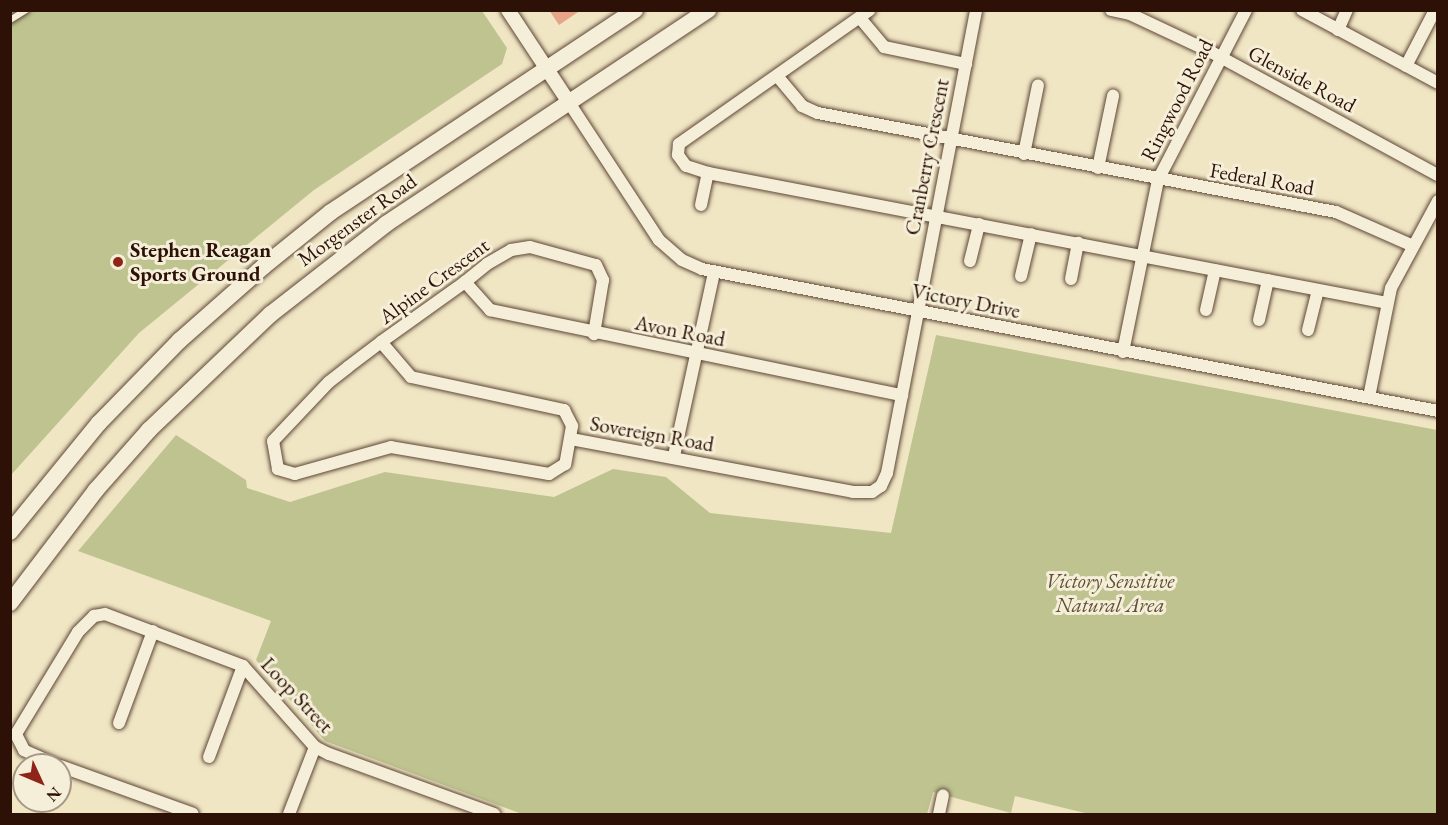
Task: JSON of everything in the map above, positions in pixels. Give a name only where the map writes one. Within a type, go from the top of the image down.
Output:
[{"type":"main road","name":"Morgenster Road","points":[[10,532],[99,423],[243,283],[331,212],[635,10]]},
{"type":"main road","name":"Morgenster Road","points":[[10,603],[103,482],[228,352],[386,224],[708,10]]},
{"type":"street","points":[[507,10],[568,101]]},
{"type":"street","name":"Cranberry Crescent","points":[[881,486],[902,395],[934,216],[976,10]]},
{"type":"street","name":"Glenside Road","points":[[1111,10],[1130,14],[1221,58],[1437,175]]},
{"type":"street","name":"Ringwood Road","points":[[1123,352],[1158,180],[1246,10]]},
{"type":"street","points":[[1302,10],[1437,83]]},
{"type":"street","points":[[1338,30],[1347,10]]},
{"type":"street","points":[[1406,66],[1436,10]]},
{"type":"street","points":[[966,64],[884,47],[865,14],[679,144],[678,155],[686,166],[708,173],[1386,303]]},
{"type":"street","name":"Federal Road","points":[[778,77],[810,110],[950,140],[1354,216],[1413,246]]},
{"type":"street","points":[[1024,154],[1038,85]]},
{"type":"street","points":[[1098,168],[1113,96]]},
{"type":"street","name":"Victory Drive","points":[[568,101],[659,240],[682,260],[714,272],[1437,411]]},
{"type":"street","points":[[701,205],[708,173]]},
{"type":"street","points":[[1369,397],[1386,303],[1437,201]]},
{"type":"street","points":[[970,261],[979,224]]},
{"type":"street","points":[[1021,276],[1031,234]]},
{"type":"street","points":[[1071,279],[1078,243]]},
{"type":"street","name":"Alpine Crescent","points":[[272,456],[273,441],[303,407],[381,342],[519,247],[590,261],[603,280],[594,334]]},
{"type":"street","points":[[1206,310],[1215,270]]},
{"type":"street","points":[[674,456],[714,272]]},
{"type":"street","points":[[1259,320],[1268,280]]},
{"type":"street","name":"Avon Road","points":[[465,282],[490,310],[594,334],[902,395]]},
{"type":"street","points":[[1308,330],[1318,290]]},
{"type":"street","points":[[381,342],[411,377],[564,410],[572,420],[571,439]]},
{"type":"street","name":"Sovereign Road","points":[[272,456],[278,469],[295,474],[391,447],[549,474],[565,464],[571,439],[674,456],[853,492],[867,493],[881,486]]},
{"type":"street","name":"Loop Street","points":[[31,753],[24,750],[16,734],[78,632],[94,616],[105,614],[243,666],[315,747],[494,814]]},
{"type":"street","points":[[119,723],[153,631]]},
{"type":"street","points":[[209,757],[243,666]]},
{"type":"street","points":[[289,814],[315,747]]},
{"type":"street","points":[[72,770],[194,814]]},
{"type":"street","points":[[939,814],[944,795]]},
{"type":"lane","points":[[10,20],[26,10]]},
{"type":"green space","name":"Stephen Reagan Sports Ground","points":[[11,11],[482,11],[507,48],[502,64],[314,190],[139,333],[11,475]]},
{"type":"green space","name":"Victory Sensitive Natural Area","points":[[936,335],[1437,430],[1437,814],[1089,814],[1015,796],[1011,813],[933,792],[927,814],[522,814],[325,741],[256,660],[271,621],[78,551],[176,435],[246,480],[247,488],[290,502],[385,472],[554,497],[613,469],[666,477],[710,513],[891,533]]},
{"type":"building","points":[[549,10],[581,10],[559,25]]},
{"type":"place","name":"Stephen Reagan Sports Ground","points":[[118,262]]}]
